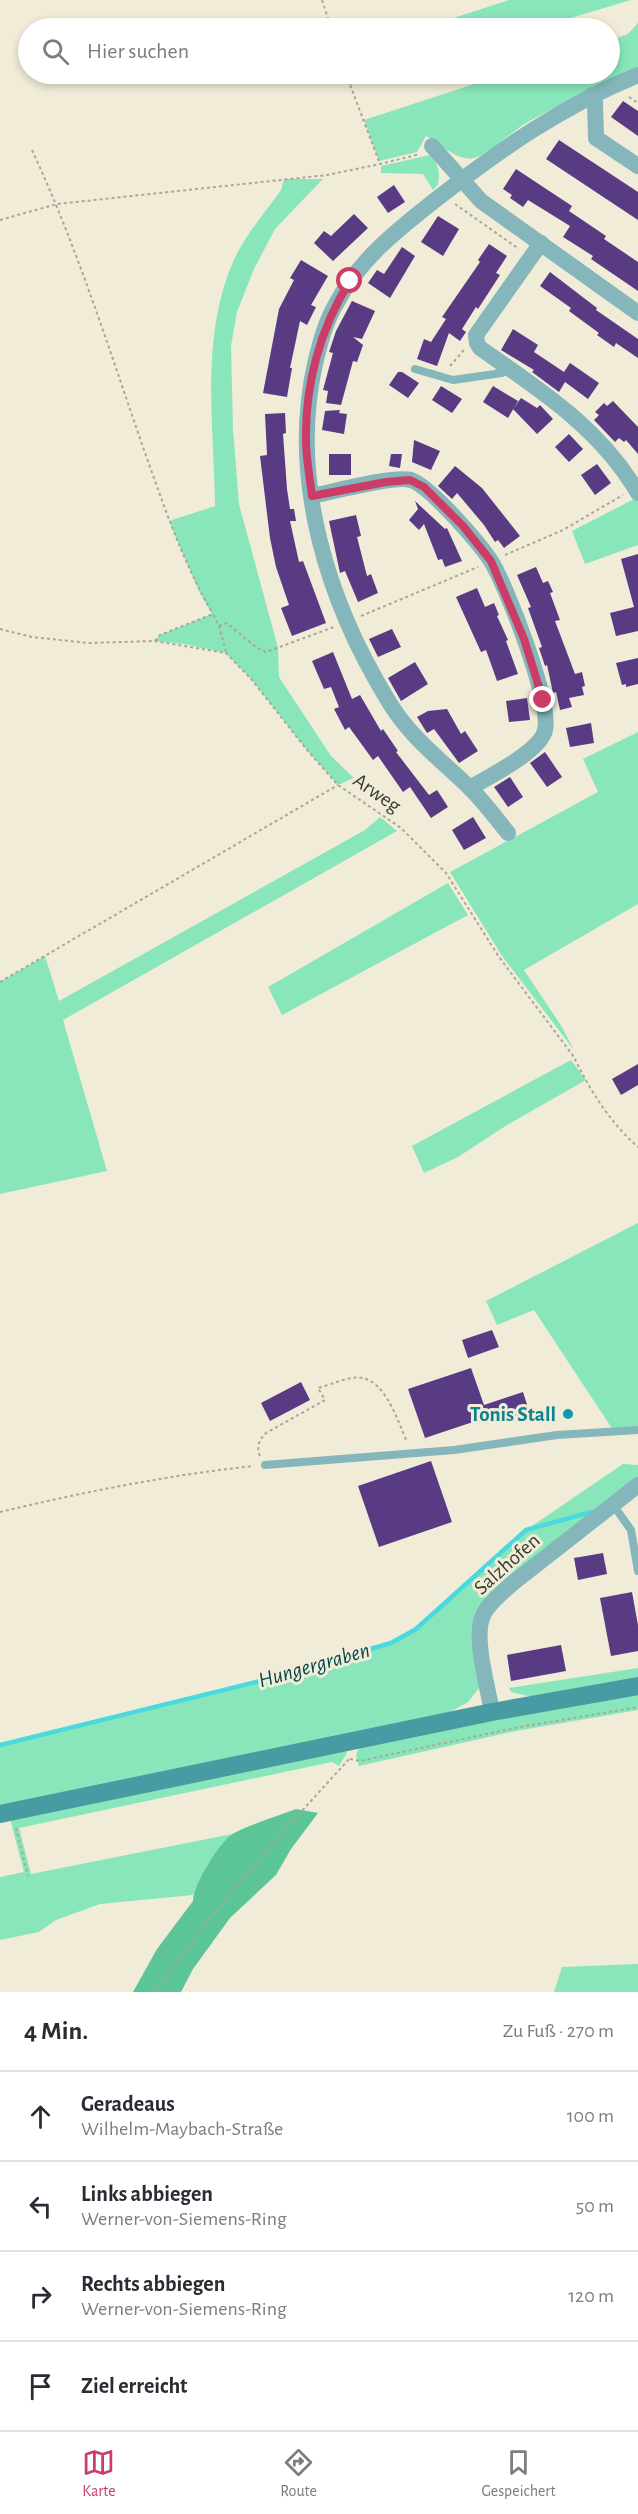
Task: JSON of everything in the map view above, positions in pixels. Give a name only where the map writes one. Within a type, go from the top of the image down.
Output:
[{"type":"street","points":[[620,83],[638,75]]},
{"type":"street","points":[[508,833],[470,788],[426,749],[408,729],[389,704],[346,622],[318,535],[312,496],[306,440],[310,388],[323,333],[336,303],[369,255],[462,178],[528,132],[591,95],[617,84]]},
{"type":"street","points":[[591,95],[595,102],[596,138],[638,166]]},
{"type":"street","points":[[432,146],[481,201],[638,312]]},
{"type":"street","points":[[541,243],[476,335],[477,343],[480,348],[542,390],[577,418],[607,449],[636,490]]},
{"type":"street","points":[[312,496],[386,482],[410,480],[424,487],[463,526],[491,561],[524,639],[543,700],[545,730],[538,742],[519,758],[470,788]]},
{"type":"street","name":"Salzhofen","points":[[492,1712],[480,1641],[482,1618],[499,1595],[515,1588],[638,1485]]},
{"type":"street","points":[[0,1814],[492,1712],[638,1686]]},
{"type":"lane","points":[[415,369],[453,380],[502,373],[506,366]]},
{"type":"lane","points":[[265,1465],[454,1449],[557,1435],[638,1430]]},
{"type":"lane","points":[[614,1506],[631,1530],[638,1571]]},
{"type":"path","points":[[322,0],[328,18]]},
{"type":"path","points":[[350,84],[380,165]]},
{"type":"path","points":[[0,220],[57,204],[327,175],[380,165],[419,154],[432,146]]},
{"type":"path","points":[[0,629],[32,638],[88,644],[155,641],[226,653],[219,626],[199,591],[169,521],[57,204],[32,150]]},
{"type":"path","points":[[444,193],[479,222],[531,258]]},
{"type":"path","points":[[441,377],[468,346],[477,343]]},
{"type":"path","points":[[219,626],[226,623],[259,650],[266,652],[346,622],[563,530],[636,490]]},
{"type":"path","points":[[155,641],[160,635],[213,614]]},
{"type":"path","name":"Arweg","points":[[226,653],[252,680],[307,750],[338,785],[400,828],[446,873],[499,957],[574,1057],[582,1074],[622,1133],[638,1147]]},
{"type":"path","points":[[0,982],[338,785]]},
{"type":"path","points":[[0,1512],[81,1493],[176,1476],[265,1465],[258,1450],[259,1440],[266,1432],[325,1400],[318,1388],[352,1378],[363,1378],[381,1391],[412,1453]]},
{"type":"path","points":[[155,1992],[280,1835],[350,1759],[360,1761],[515,1728],[638,1707]]},
{"type":"path","points":[[16,1827],[28,1876]]},
{"type":"green space","points":[[509,0],[631,0],[571,18],[454,18]]},
{"type":"green space","points":[[638,23],[638,67],[620,75],[620,37],[628,34]]},
{"type":"green space","points":[[474,84],[601,84],[523,125],[491,149],[474,158],[461,157],[426,136],[417,152],[379,161],[364,120]]},
{"type":"green space","points":[[430,155],[439,172],[438,185],[433,190],[423,174],[381,173],[381,166]]},
{"type":"green space","points":[[284,179],[323,179],[275,229],[254,269],[237,312],[231,346],[233,429],[239,504],[278,648],[279,677],[331,756],[354,778],[338,785],[307,750],[252,680],[226,653],[184,644],[155,641],[160,635],[212,614],[199,591],[169,521],[215,506],[211,382],[216,321],[233,262],[249,234],[281,190]]},
{"type":"green space","points":[[636,498],[638,502],[638,545],[585,564],[572,531]]},
{"type":"green space","points":[[638,732],[638,904],[524,970],[562,1027],[574,1050],[502,956],[450,872],[598,792],[583,759]]},
{"type":"green space","points":[[380,817],[397,831],[63,1020],[107,1171],[0,1194],[0,982],[45,956],[59,1001],[365,830]]},
{"type":"green space","points":[[448,883],[468,915],[282,1015],[268,987]]},
{"type":"green space","points":[[571,1060],[586,1080],[507,1125],[458,1157],[424,1173],[412,1146]]},
{"type":"green space","points":[[638,1223],[638,1428],[615,1433],[534,1310],[497,1325],[486,1301]]},
{"type":"green space","points":[[623,1464],[638,1465],[638,1480],[475,1616],[479,1688],[468,1702],[450,1712],[0,1807],[0,1745],[260,1681],[391,1643],[416,1629],[526,1530]]},
{"type":"green space","points":[[638,1668],[638,1678],[532,1697],[511,1692],[509,1688]]},
{"type":"green space","points":[[638,1692],[638,1710],[516,1731],[359,1766],[356,1755],[360,1746]]},
{"type":"green space","points":[[343,1749],[347,1753],[339,1766],[332,1762],[19,1828],[31,1874],[232,1834],[208,1864],[193,1895],[100,1904],[56,1920],[39,1932],[0,1940],[0,1877],[24,1872],[10,1819]]},
{"type":"green space","points":[[296,1809],[318,1813],[291,1849],[276,1875],[230,1918],[193,1969],[181,1992],[133,1992],[157,1949],[193,1901],[202,1875],[228,1838],[241,1829]]},
{"type":"green space","points":[[638,1964],[638,1992],[554,1992],[562,1967]]},
{"type":"building","points":[[623,101],[638,111],[638,136],[611,117]]},
{"type":"building","points":[[559,140],[638,192],[638,220],[546,159]]},
{"type":"building","points":[[516,169],[572,206],[569,211],[606,236],[604,239],[638,262],[638,291],[591,259],[593,256],[563,237],[570,226],[528,200],[523,207],[510,198],[512,195],[503,189]]},
{"type":"building","points":[[394,185],[405,202],[388,213],[377,197]]},
{"type":"building","points":[[354,214],[368,228],[333,261],[314,243],[324,231],[331,236]]},
{"type":"building","points":[[438,216],[459,229],[443,256],[421,242]]},
{"type":"building","points":[[489,244],[507,256],[496,273],[500,275],[462,329],[466,332],[460,341],[449,333],[437,366],[417,359],[424,339],[431,342],[446,319],[442,317],[480,262],[478,260]]},
{"type":"building","points":[[402,247],[415,256],[390,298],[368,283],[377,270],[384,274]]},
{"type":"building","points":[[301,260],[328,276],[311,305],[316,307],[307,325],[300,321],[290,368],[292,368],[287,397],[263,393],[279,309],[294,280],[290,278]]},
{"type":"building","points":[[550,272],[597,308],[596,310],[638,339],[638,358],[616,343],[614,347],[597,335],[599,333],[569,311],[571,308],[540,286]]},
{"type":"building","points":[[352,301],[375,311],[362,339],[353,337],[363,345],[357,362],[353,361],[341,405],[326,403],[328,391],[323,390],[333,353],[329,352],[336,331]]},
{"type":"building","points":[[513,329],[538,345],[534,352],[564,372],[570,363],[599,383],[588,399],[565,382],[559,392],[532,372],[534,370],[501,350]]},
{"type":"building","points":[[398,372],[402,372],[419,383],[408,398],[389,385]]},
{"type":"building","points":[[441,386],[462,399],[452,413],[432,400]]},
{"type":"building","points":[[493,386],[518,401],[508,418],[483,402]]},
{"type":"building","points":[[521,398],[537,408],[540,405],[553,419],[537,434],[513,409]]},
{"type":"building","points":[[613,401],[638,427],[638,454],[626,440],[624,442],[619,438],[615,442],[594,420],[599,415],[595,412],[604,403],[607,406]]},
{"type":"building","points":[[340,410],[339,413],[347,414],[344,434],[322,430],[325,411]]},
{"type":"building","points":[[285,413],[286,433],[283,434],[287,489],[290,509],[294,509],[296,521],[290,521],[299,562],[303,561],[326,623],[292,636],[281,608],[289,605],[276,567],[270,538],[260,456],[267,455],[265,414]]},
{"type":"building","points":[[569,434],[583,449],[569,462],[555,447]]},
{"type":"building","points":[[414,440],[440,451],[431,470],[412,462]]},
{"type":"building","points":[[329,454],[351,454],[351,475],[329,475]]},
{"type":"building","points":[[391,454],[402,454],[400,468],[389,466]]},
{"type":"building","points":[[597,464],[611,483],[595,495],[581,475]]},
{"type":"building","points":[[455,466],[482,488],[520,536],[504,548],[498,540],[495,542],[457,493],[452,499],[438,486]]},
{"type":"building","points":[[415,501],[445,529],[447,528],[462,561],[445,567],[442,559],[438,560],[424,524],[419,530],[409,520],[418,509]]},
{"type":"building","points":[[356,515],[361,536],[357,537],[367,576],[371,574],[378,593],[358,602],[345,571],[340,573],[329,521]]},
{"type":"building","points":[[638,554],[638,631],[616,636],[610,613],[634,607],[621,559]]},
{"type":"building","points":[[536,567],[543,583],[548,581],[553,592],[550,593],[560,620],[555,621],[575,674],[582,672],[585,686],[582,687],[584,695],[569,698],[572,707],[560,710],[556,692],[553,693],[547,665],[545,666],[539,648],[542,647],[528,608],[531,607],[517,575]]},
{"type":"building","points":[[477,588],[485,607],[494,603],[518,674],[497,681],[486,650],[481,652],[456,597]]},
{"type":"building","points":[[392,629],[401,647],[378,657],[369,639]]},
{"type":"building","points":[[333,652],[352,699],[360,695],[381,731],[383,729],[398,751],[396,752],[429,795],[437,790],[448,807],[431,818],[410,787],[403,792],[378,756],[373,760],[349,727],[345,730],[334,709],[339,707],[331,687],[324,689],[312,661]]},
{"type":"building","points":[[638,658],[638,684],[626,687],[626,684],[622,685],[616,663]]},
{"type":"building","points":[[415,662],[428,684],[401,701],[388,678]]},
{"type":"building","points":[[527,698],[530,720],[509,722],[506,701]]},
{"type":"building","points":[[447,709],[461,734],[465,731],[478,751],[459,763],[434,729],[427,733],[417,717],[428,711]]},
{"type":"building","points":[[591,723],[594,743],[570,747],[566,728]]},
{"type":"building","points":[[545,752],[562,777],[547,787],[530,763]]},
{"type":"building","points":[[510,777],[523,797],[508,807],[494,787]]},
{"type":"building","points":[[473,817],[486,838],[464,850],[452,830]]},
{"type":"building","points":[[638,1064],[638,1085],[621,1095],[612,1079]]},
{"type":"building","points":[[492,1330],[499,1347],[468,1358],[462,1340]]},
{"type":"building","points":[[471,1368],[484,1405],[523,1392],[530,1414],[506,1422],[503,1412],[425,1438],[408,1389]]},
{"type":"building","points":[[301,1382],[310,1400],[270,1421],[261,1403]]},
{"type":"building","points":[[431,1461],[452,1522],[379,1547],[358,1486]]},
{"type":"building","points":[[603,1553],[607,1574],[578,1580],[574,1558]]},
{"type":"building","points":[[632,1592],[638,1625],[638,1651],[611,1656],[600,1598]]},
{"type":"building","points":[[561,1645],[566,1671],[511,1681],[507,1655]]},
{"type":"waterway","name":"Hungergraben","points":[[0,1745],[260,1681],[391,1643],[416,1629],[526,1530],[591,1512]]},
{"type":"place","name":"Tonis Stall","points":[[568,1414]]},
{"type":"route","points":[[350,281],[336,303],[323,333],[310,388],[306,440],[312,496],[386,482],[410,480],[424,487],[463,526],[491,561],[524,639],[543,700]]}]
